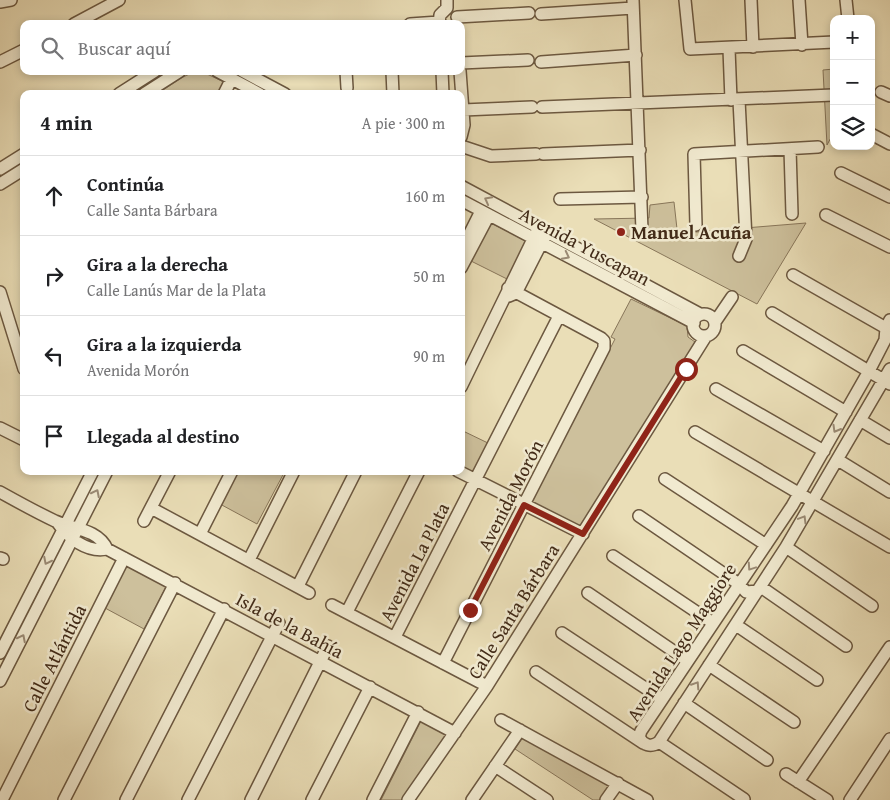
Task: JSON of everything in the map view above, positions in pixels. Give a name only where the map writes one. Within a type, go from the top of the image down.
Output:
[{"type":"street","points":[[0,2],[11,0]]},
{"type":"street","points":[[82,20],[119,0]]},
{"type":"street","points":[[685,0],[690,49],[729,49],[830,42]]},
{"type":"street","points":[[752,0],[753,47]]},
{"type":"street","points":[[799,0],[802,45]]},
{"type":"street","points":[[846,0],[848,15]]},
{"type":"street","points":[[439,20],[447,4],[456,13],[458,20],[529,13]]},
{"type":"street","points":[[541,14],[633,4],[642,230]]},
{"type":"street","points":[[729,49],[742,151],[746,239],[738,256]]},
{"type":"street","points":[[0,62],[20,52]]},
{"type":"street","points":[[541,62],[636,55]]},
{"type":"street","points":[[465,63],[528,60]]},
{"type":"street","points":[[125,90],[149,75]]},
{"type":"street","points":[[150,90],[174,75]]},
{"type":"street","points":[[226,75],[252,90]]},
{"type":"street","points":[[249,75],[278,90]]},
{"type":"street","points":[[346,75],[347,88]]},
{"type":"street","points":[[392,75],[393,90]]},
{"type":"street","points":[[442,75],[443,90]]},
{"type":"street","points":[[460,75],[461,90]]},
{"type":"street","points":[[226,90],[232,78]]},
{"type":"street","points":[[465,110],[638,105],[830,95]]},
{"type":"street","points":[[875,136],[890,144]]},
{"type":"street","points":[[465,147],[491,156],[640,150]]},
{"type":"street","points":[[696,225],[694,154],[818,147]]},
{"type":"street","points":[[790,149],[792,214]]},
{"type":"street","points":[[0,169],[20,156]]},
{"type":"street","points":[[840,173],[890,197]]},
{"type":"street","points":[[0,184],[20,174]]},
{"type":"street","name":"Avenida Yuscapan","points":[[465,188],[543,229],[697,318]]},
{"type":"street","points":[[560,199],[642,197]]},
{"type":"street","name":"Avenida Yuscapan","points":[[465,202],[537,241],[697,318]]},
{"type":"street","points":[[465,245],[485,213]]},
{"type":"street","points":[[465,259],[485,213]]},
{"type":"street","points":[[826,215],[890,247]]},
{"type":"street","points":[[465,379],[543,229]]},
{"type":"street","points":[[793,275],[888,324]]},
{"type":"street","points":[[0,292],[20,356]]},
{"type":"street","points":[[510,293],[560,316]]},
{"type":"street","points":[[715,322],[711,316],[697,318],[696,332],[706,336],[712,332],[715,322],[732,297]]},
{"type":"street","points":[[772,313],[886,381]]},
{"type":"street","name":"Avenida Morón","points":[[443,663],[604,348],[604,341],[560,316]]},
{"type":"street","name":"Avenida La Plata","points":[[395,637],[560,316]]},
{"type":"street","name":"Avenida Lago Maggiore","points":[[888,324],[885,340],[869,371],[799,493],[639,733],[639,737],[644,744],[652,746],[659,742],[736,625],[814,501],[860,420],[886,381],[890,369]]},
{"type":"street","name":"Calle Santa Bárbara","points":[[408,800],[487,686],[706,336]]},
{"type":"street","points":[[742,351],[846,412]]},
{"type":"street","points":[[716,389],[824,451]]},
{"type":"street","points":[[860,420],[890,438]]},
{"type":"street","points":[[0,428],[20,438]]},
{"type":"street","points":[[695,432],[890,547]]},
{"type":"street","points":[[838,460],[890,492]]},
{"type":"street","points":[[465,474],[583,534]]},
{"type":"street","points":[[0,653],[62,525],[91,475]]},
{"type":"street","points":[[0,681],[105,475]]},
{"type":"street","points":[[144,521],[168,475]]},
{"type":"street","points":[[200,534],[230,475]]},
{"type":"street","points":[[249,560],[292,475]]},
{"type":"street","points":[[298,586],[354,475]]},
{"type":"street","points":[[347,612],[417,475]]},
{"type":"street","points":[[665,478],[766,545]]},
{"type":"street","name":"Isla de la Bahía","points":[[0,492],[62,525],[78,528],[103,540],[107,550]]},
{"type":"street","points":[[151,508],[309,592]]},
{"type":"street","points":[[639,516],[740,584],[746,592],[759,589],[846,646]]},
{"type":"street","name":"Isla de la Bahía","points":[[62,525],[72,539],[97,551],[107,550],[175,583],[455,733]]},
{"type":"street","points":[[786,547],[872,606]]},
{"type":"street","points":[[613,556],[713,623]]},
{"type":"street","name":"Calle Atlántida","points":[[2,800],[124,558]]},
{"type":"street","points":[[64,800],[175,583]]},
{"type":"street","points":[[588,594],[688,661]]},
{"type":"street","points":[[332,605],[487,686]]},
{"type":"street","points":[[126,800],[224,609]]},
{"type":"street","points":[[188,800],[279,623]]},
{"type":"street","points":[[736,625],[817,680]]},
{"type":"street","points":[[562,632],[662,699]]},
{"type":"street","points":[[250,800],[328,646]]},
{"type":"street","points":[[798,782],[890,647]]},
{"type":"street","points":[[709,665],[794,722]]},
{"type":"street","points":[[536,672],[644,744]]},
{"type":"street","points":[[312,800],[370,687]]},
{"type":"street","points":[[684,703],[767,760]]},
{"type":"street","points":[[374,800],[418,712]]},
{"type":"street","points":[[501,720],[647,800]]},
{"type":"street","points":[[472,800],[520,730]]},
{"type":"street","points":[[850,800],[890,739]]},
{"type":"street","points":[[659,742],[744,799]]},
{"type":"street","points":[[495,766],[547,800]]},
{"type":"street","points":[[786,774],[827,800]]},
{"type":"street","points":[[606,800],[618,783]]},
{"type":"shaded area","points":[[830,69],[830,139],[827,145],[823,70]]},
{"type":"shaded area","points":[[187,75],[209,75],[224,82],[220,90],[163,90]]},
{"type":"shaded area","points":[[674,202],[677,229],[696,232],[806,223],[757,304],[594,219],[649,218],[650,205]]},
{"type":"shaded area","points":[[491,223],[528,242],[509,280],[471,261]]},
{"type":"shaded area","points":[[631,299],[687,326],[688,337],[695,342],[582,529],[531,503],[615,339],[611,337]]},
{"type":"shaded area","points":[[465,432],[490,444],[475,473],[465,468]]},
{"type":"shaded area","points":[[235,475],[283,475],[257,524],[220,504]]},
{"type":"shaded area","points":[[126,564],[167,585],[144,629],[105,608]]},
{"type":"shaded area","points":[[421,721],[448,736],[402,800],[381,800]]},
{"type":"shaded area","points":[[523,737],[612,784],[601,800],[593,800],[515,749]]},
{"type":"place","name":"Manuel Acuña","points":[[621,232]]},
{"type":"route","points":[[470,610],[524,505],[583,534],[686,369]]}]
